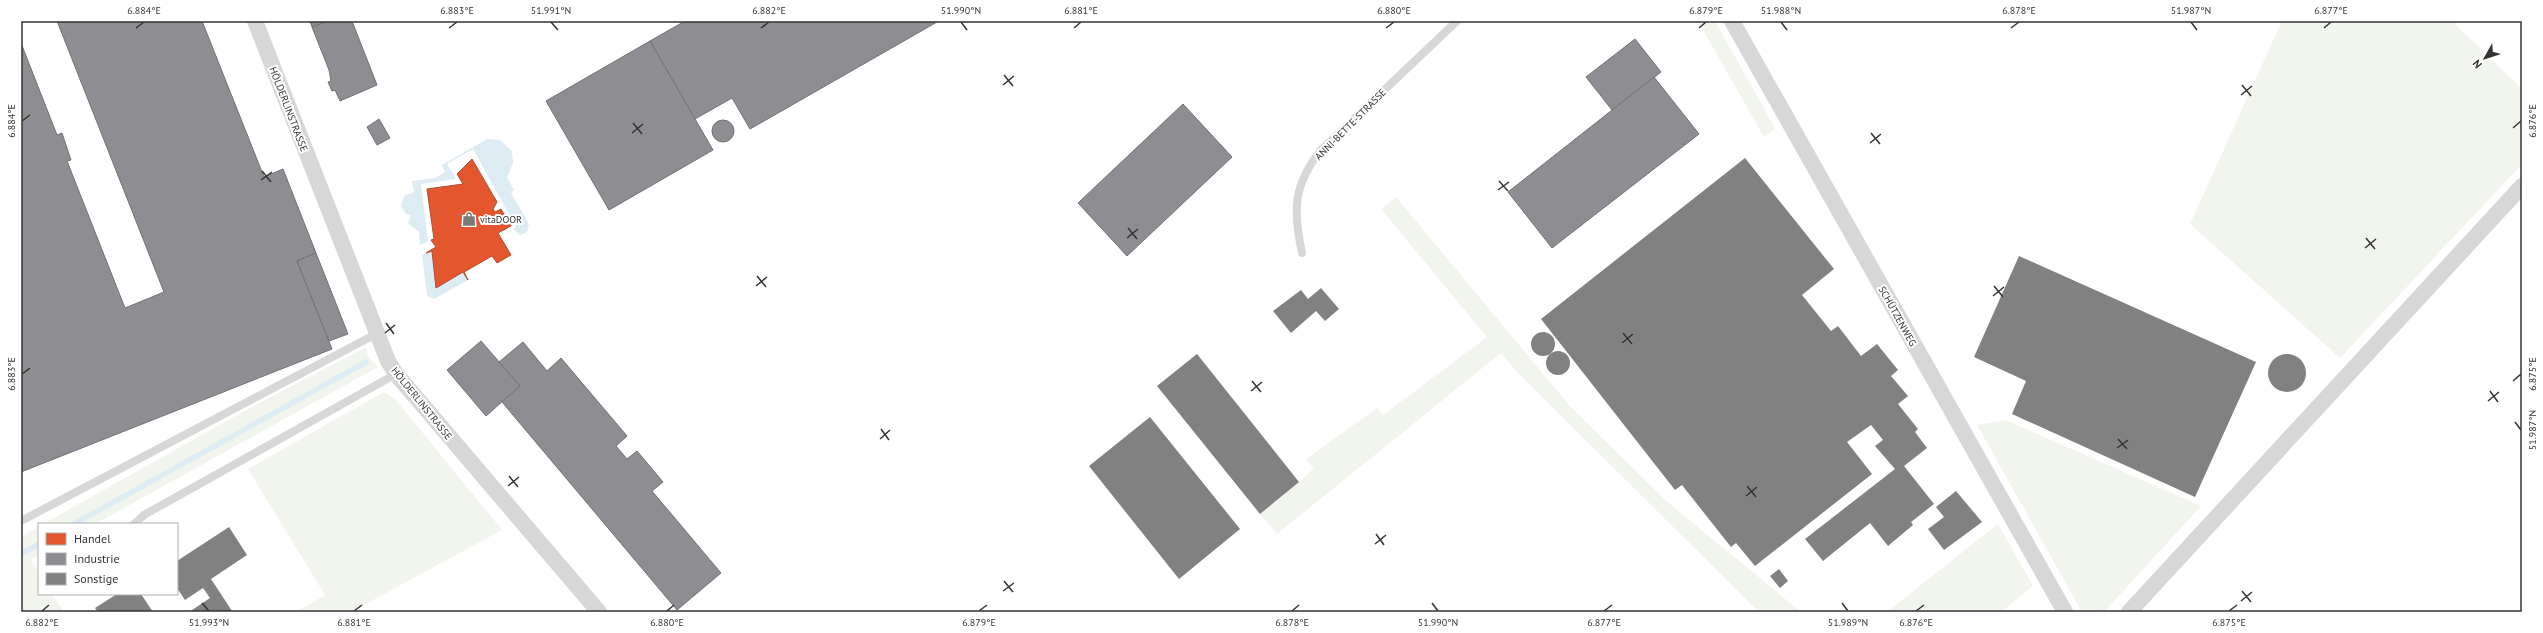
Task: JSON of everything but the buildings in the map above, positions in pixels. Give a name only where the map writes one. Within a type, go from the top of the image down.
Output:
[{"type":"street","name":"HÖLDERLINSTRASSE","points":[[255,21],[378,333],[396,374],[599,612]]},
{"type":"street","name":"SCHÜTZENWEG","points":[[1732,21],[2065,612]]},
{"type":"street","points":[[2129,612],[2522,186]]},
{"type":"lane","name":"ANNI-BETTE-STRASSE","points":[[1302,253],[1296,211],[1299,188],[1307,168],[1321,150],[1458,21]]},
{"type":"lane","points":[[21,521],[378,333]]},
{"type":"lane","points":[[135,523],[144,515],[396,374]]},
{"type":"shaded area","points":[[1698,21],[1715,21],[1775,128],[1764,137]]},
{"type":"shaded area","points":[[2282,21],[2452,21],[2522,89],[2522,164],[2340,358],[2190,224]]},
{"type":"shaded area","points":[[487,139],[500,140],[512,151],[513,163],[507,177],[514,190],[511,193],[529,224],[527,232],[520,235],[513,229],[516,227],[473,149],[447,164],[456,179],[421,184],[428,241],[420,245],[419,232],[408,223],[411,216],[405,213],[401,206],[404,196],[414,192],[412,181],[435,178],[445,172],[442,165]]},
{"type":"shaded area","points":[[1396,197],[1569,405],[1665,500],[1801,612],[1759,612],[1519,374],[1501,353],[1277,534],[1260,514],[1314,469],[1306,459],[1377,408],[1383,415],[1487,337],[1381,209]]},
{"type":"shaded area","points":[[432,251],[436,288],[463,272],[468,280],[434,299],[427,296],[422,255]]},
{"type":"shaded area","points":[[366,347],[368,357],[378,367],[97,523],[45,523],[239,414]]},
{"type":"shaded area","points":[[384,392],[395,399],[502,530],[351,612],[296,612],[325,595],[248,469]]},
{"type":"shaded area","points":[[2006,420],[2201,506],[2104,612],[2082,612],[1977,425]]},
{"type":"shaded area","points":[[1998,524],[2033,586],[2001,612],[1887,612]]},
{"type":"shaded area","points":[[38,527],[38,556],[31,560],[38,571],[38,595],[53,595],[64,612],[21,612],[21,537]]},
{"type":"waterway","points":[[76,523],[366,362]]},
{"type":"waterway","points":[[21,554],[38,545]]},
{"type":"place","name":"vitaDOOR","points":[[469,219]]}]
